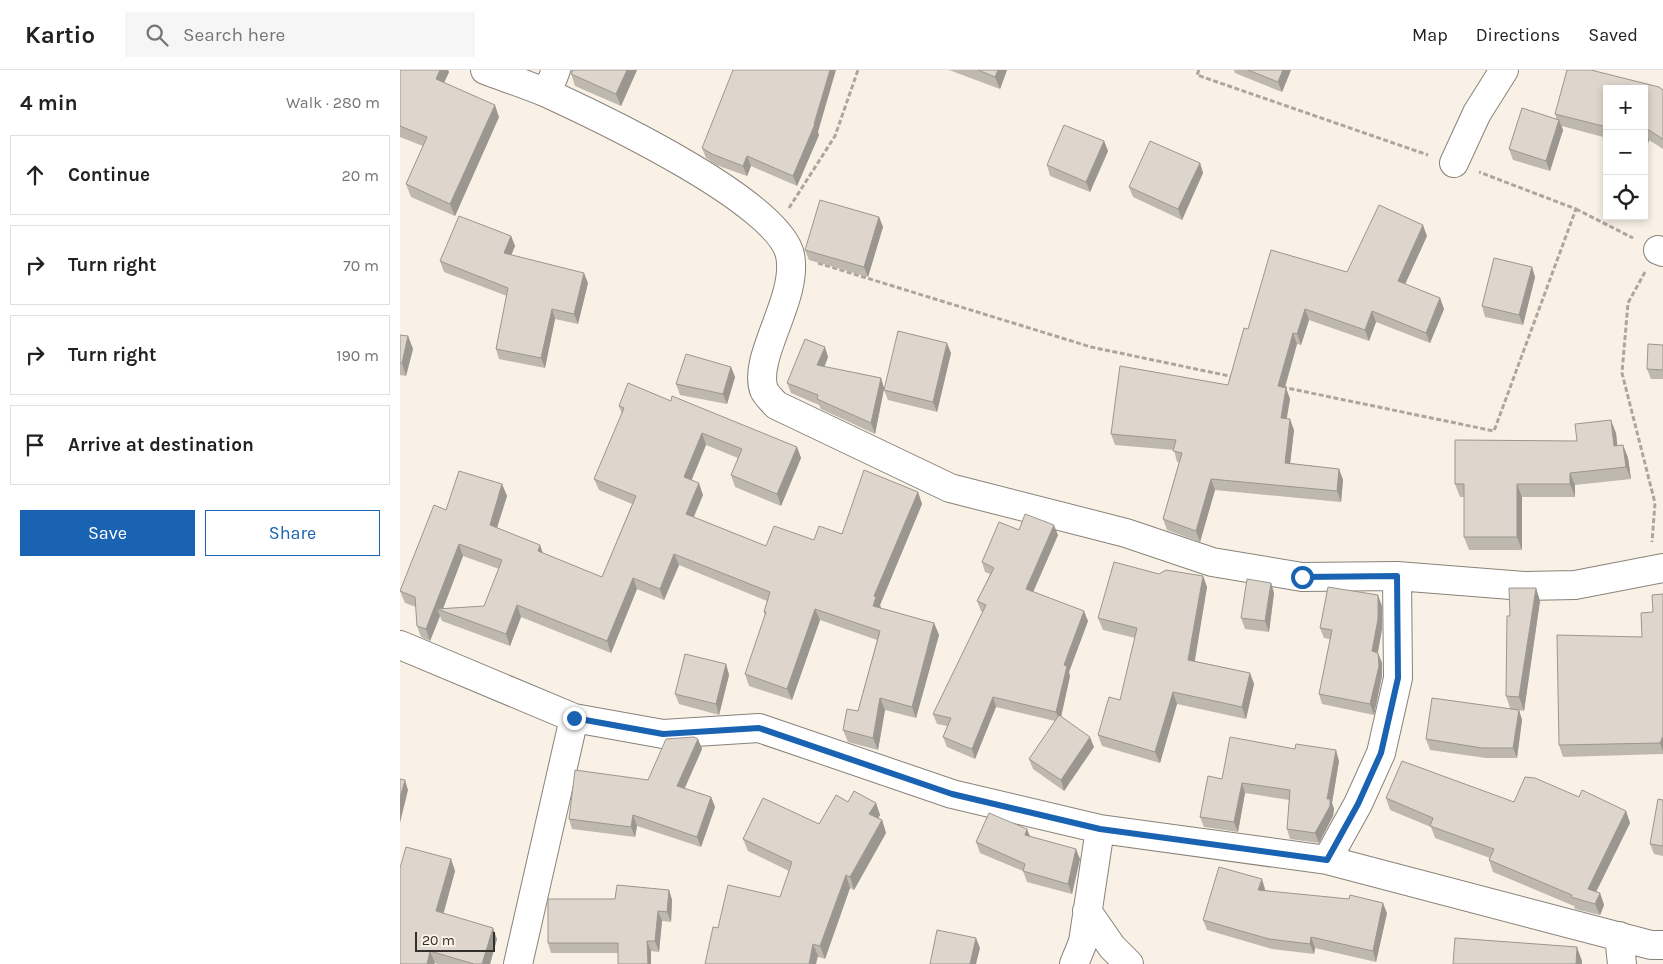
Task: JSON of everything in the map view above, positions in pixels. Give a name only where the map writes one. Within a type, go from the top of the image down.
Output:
[{"type":"street","points":[[485,70],[552,82],[739,199],[775,230],[790,255],[790,287],[761,373],[764,392],[776,405],[950,488],[1126,533],[1212,562],[1302,577],[1397,576],[1524,586],[1575,585],[1656,569]]},
{"type":"street","points":[[1454,163],[1478,113],[1504,70]]},
{"type":"street","points":[[1327,860],[1358,804],[1381,753],[1398,678],[1397,576]]},
{"type":"street","points":[[400,645],[574,718],[663,734],[759,728],[952,794],[1100,829],[1327,860],[1651,945],[1663,945]]},
{"type":"street","points":[[518,964],[574,718]]},
{"type":"street","points":[[1074,964],[1082,942],[1100,829]]},
{"type":"street","points":[[1086,911],[1112,947],[1129,964]]},
{"type":"street","points":[[1618,936],[1622,964]]},
{"type":"path","points":[[775,230],[836,136],[858,70]]},
{"type":"path","points":[[1199,70],[1197,75],[1454,163],[1576,210],[1661,251],[1628,303],[1622,373],[1655,503],[1656,569]]},
{"type":"path","points":[[1274,385],[1494,430],[1576,210]]},
{"type":"path","points":[[790,255],[1092,347],[1235,377]]},
{"type":"building","points":[[400,70],[440,70],[436,79],[495,105],[450,204],[406,184],[427,137],[400,126]]},
{"type":"building","points":[[573,70],[627,70],[616,94],[571,74]]},
{"type":"building","points":[[733,70],[830,70],[815,124],[793,176],[747,156],[743,166],[702,148]]},
{"type":"building","points":[[978,70],[998,70],[995,77]]},
{"type":"building","points":[[1248,70],[1283,70],[1278,82]]},
{"type":"building","points":[[1567,70],[1591,70],[1659,87],[1663,90],[1663,139],[1648,130],[1648,85],[1603,85],[1603,126],[1555,114]]},
{"type":"building","points":[[1522,108],[1559,120],[1546,161],[1509,149]]},
{"type":"building","points":[[1064,125],[1104,141],[1086,182],[1047,165]]},
{"type":"building","points":[[1150,141],[1200,163],[1178,209],[1129,187]]},
{"type":"building","points":[[820,200],[879,217],[864,267],[805,250]]},
{"type":"building","points":[[1379,205],[1423,225],[1398,281],[1440,298],[1426,333],[1372,311],[1365,330],[1305,309],[1297,334],[1293,333],[1278,386],[1286,388],[1281,418],[1290,419],[1285,463],[1339,469],[1337,491],[1211,479],[1196,531],[1163,519],[1182,453],[1173,451],[1176,440],[1111,434],[1120,366],[1228,385],[1244,328],[1248,329],[1271,250],[1347,272]]},
{"type":"building","points":[[459,216],[511,236],[504,253],[584,273],[574,314],[552,309],[541,358],[496,349],[508,288],[440,261]]},
{"type":"building","points":[[1494,258],[1532,267],[1519,315],[1482,306]]},
{"type":"building","points":[[898,331],[947,343],[933,402],[884,390]]},
{"type":"building","points":[[400,335],[408,336],[402,363],[400,363]]},
{"type":"building","points":[[805,339],[825,347],[817,365],[881,378],[871,423],[817,399],[818,395],[787,383]]},
{"type":"building","points":[[1648,344],[1663,345],[1663,370],[1647,369]]},
{"type":"building","points":[[686,354],[731,367],[723,394],[676,384]]},
{"type":"building","points":[[628,383],[671,401],[672,396],[797,447],[777,494],[731,475],[742,449],[702,433],[684,477],[699,483],[686,514],[766,546],[774,526],[814,540],[819,526],[842,534],[864,470],[918,492],[874,596],[876,597],[873,606],[934,623],[912,707],[880,698],[873,738],[843,730],[847,709],[858,711],[880,631],[815,609],[787,689],[745,674],[766,612],[764,612],[770,592],[674,554],[660,589],[633,578],[607,641],[517,605],[506,634],[437,609],[484,606],[502,560],[459,544],[426,629],[417,626],[415,597],[400,591],[434,505],[446,510],[459,471],[502,484],[490,525],[540,545],[538,551],[602,577],[636,496],[594,479],[624,408],[619,406]]},
{"type":"building","points":[[1611,420],[1614,446],[1623,445],[1626,467],[1570,473],[1570,484],[1517,484],[1517,537],[1464,537],[1464,484],[1455,484],[1455,440],[1577,441],[1575,424]]},
{"type":"building","points":[[1025,514],[1054,525],[1026,589],[1084,611],[1064,665],[1067,666],[1056,712],[993,697],[972,749],[943,737],[951,718],[933,714],[986,605],[977,601],[994,568],[982,562],[999,522],[1019,530]]},
{"type":"building","points":[[1114,562],[1159,574],[1166,570],[1203,576],[1188,660],[1250,673],[1242,707],[1173,692],[1155,752],[1098,735],[1109,697],[1120,700],[1137,628],[1098,618]]},
{"type":"building","points":[[1247,579],[1271,583],[1265,621],[1241,618]]},
{"type":"building","points":[[1328,587],[1378,595],[1378,619],[1372,651],[1378,653],[1379,666],[1370,704],[1319,694],[1332,630],[1320,628]]},
{"type":"building","points":[[1509,588],[1536,588],[1519,697],[1506,696],[1507,616],[1510,616]]},
{"type":"building","points":[[1663,594],[1663,736],[1660,743],[1559,745],[1557,635],[1642,637],[1641,613],[1653,612],[1652,595]]},
{"type":"building","points":[[685,654],[726,664],[716,704],[675,694]]},
{"type":"building","points":[[1432,698],[1519,710],[1513,748],[1482,748],[1426,739]]},
{"type":"building","points":[[1059,715],[1090,737],[1061,780],[1029,759]]},
{"type":"building","points":[[694,737],[698,739],[677,786],[711,797],[697,837],[633,815],[631,827],[569,819],[575,770],[648,780],[666,739]]},
{"type":"building","points":[[1230,737],[1295,749],[1296,744],[1336,750],[1327,799],[1330,799],[1330,806],[1315,833],[1287,829],[1290,790],[1242,783],[1234,822],[1200,817],[1208,776],[1222,779]]},
{"type":"building","points":[[1402,761],[1514,802],[1525,777],[1535,778],[1579,797],[1582,790],[1626,811],[1588,889],[1600,893],[1595,904],[1571,897],[1572,895],[1489,860],[1494,849],[1430,826],[1433,818],[1386,798]]},
{"type":"building","points":[[400,779],[405,780],[400,798]]},
{"type":"building","points":[[854,791],[876,803],[869,814],[882,820],[850,877],[846,875],[820,946],[813,944],[809,964],[705,964],[713,927],[718,928],[728,885],[780,897],[792,862],[743,839],[763,798],[819,824],[836,795],[848,802]]},
{"type":"building","points":[[1658,799],[1663,800],[1663,846],[1650,844]]},
{"type":"building","points":[[989,813],[1027,829],[1025,835],[1076,849],[1068,884],[1023,871],[1025,864],[976,842]]},
{"type":"building","points":[[406,847],[451,859],[436,911],[493,928],[482,964],[474,964],[430,951],[427,964],[400,964],[400,868]]},
{"type":"building","points":[[1219,867],[1262,879],[1258,890],[1349,899],[1350,895],[1383,903],[1373,951],[1311,937],[1310,944],[1269,939],[1203,920]]},
{"type":"building","points":[[617,885],[669,890],[667,912],[658,911],[655,941],[647,941],[648,964],[618,964],[618,943],[548,943],[548,899],[615,899]]},
{"type":"building","points":[[937,930],[976,938],[970,964],[930,964]]},
{"type":"building","points":[[1455,938],[1577,947],[1576,964],[1453,964]]},
{"type":"route","points":[[574,718],[663,734],[759,728],[952,794],[1100,829],[1327,860],[1358,804],[1381,753],[1398,678],[1396,628],[1397,576],[1302,577]]}]
